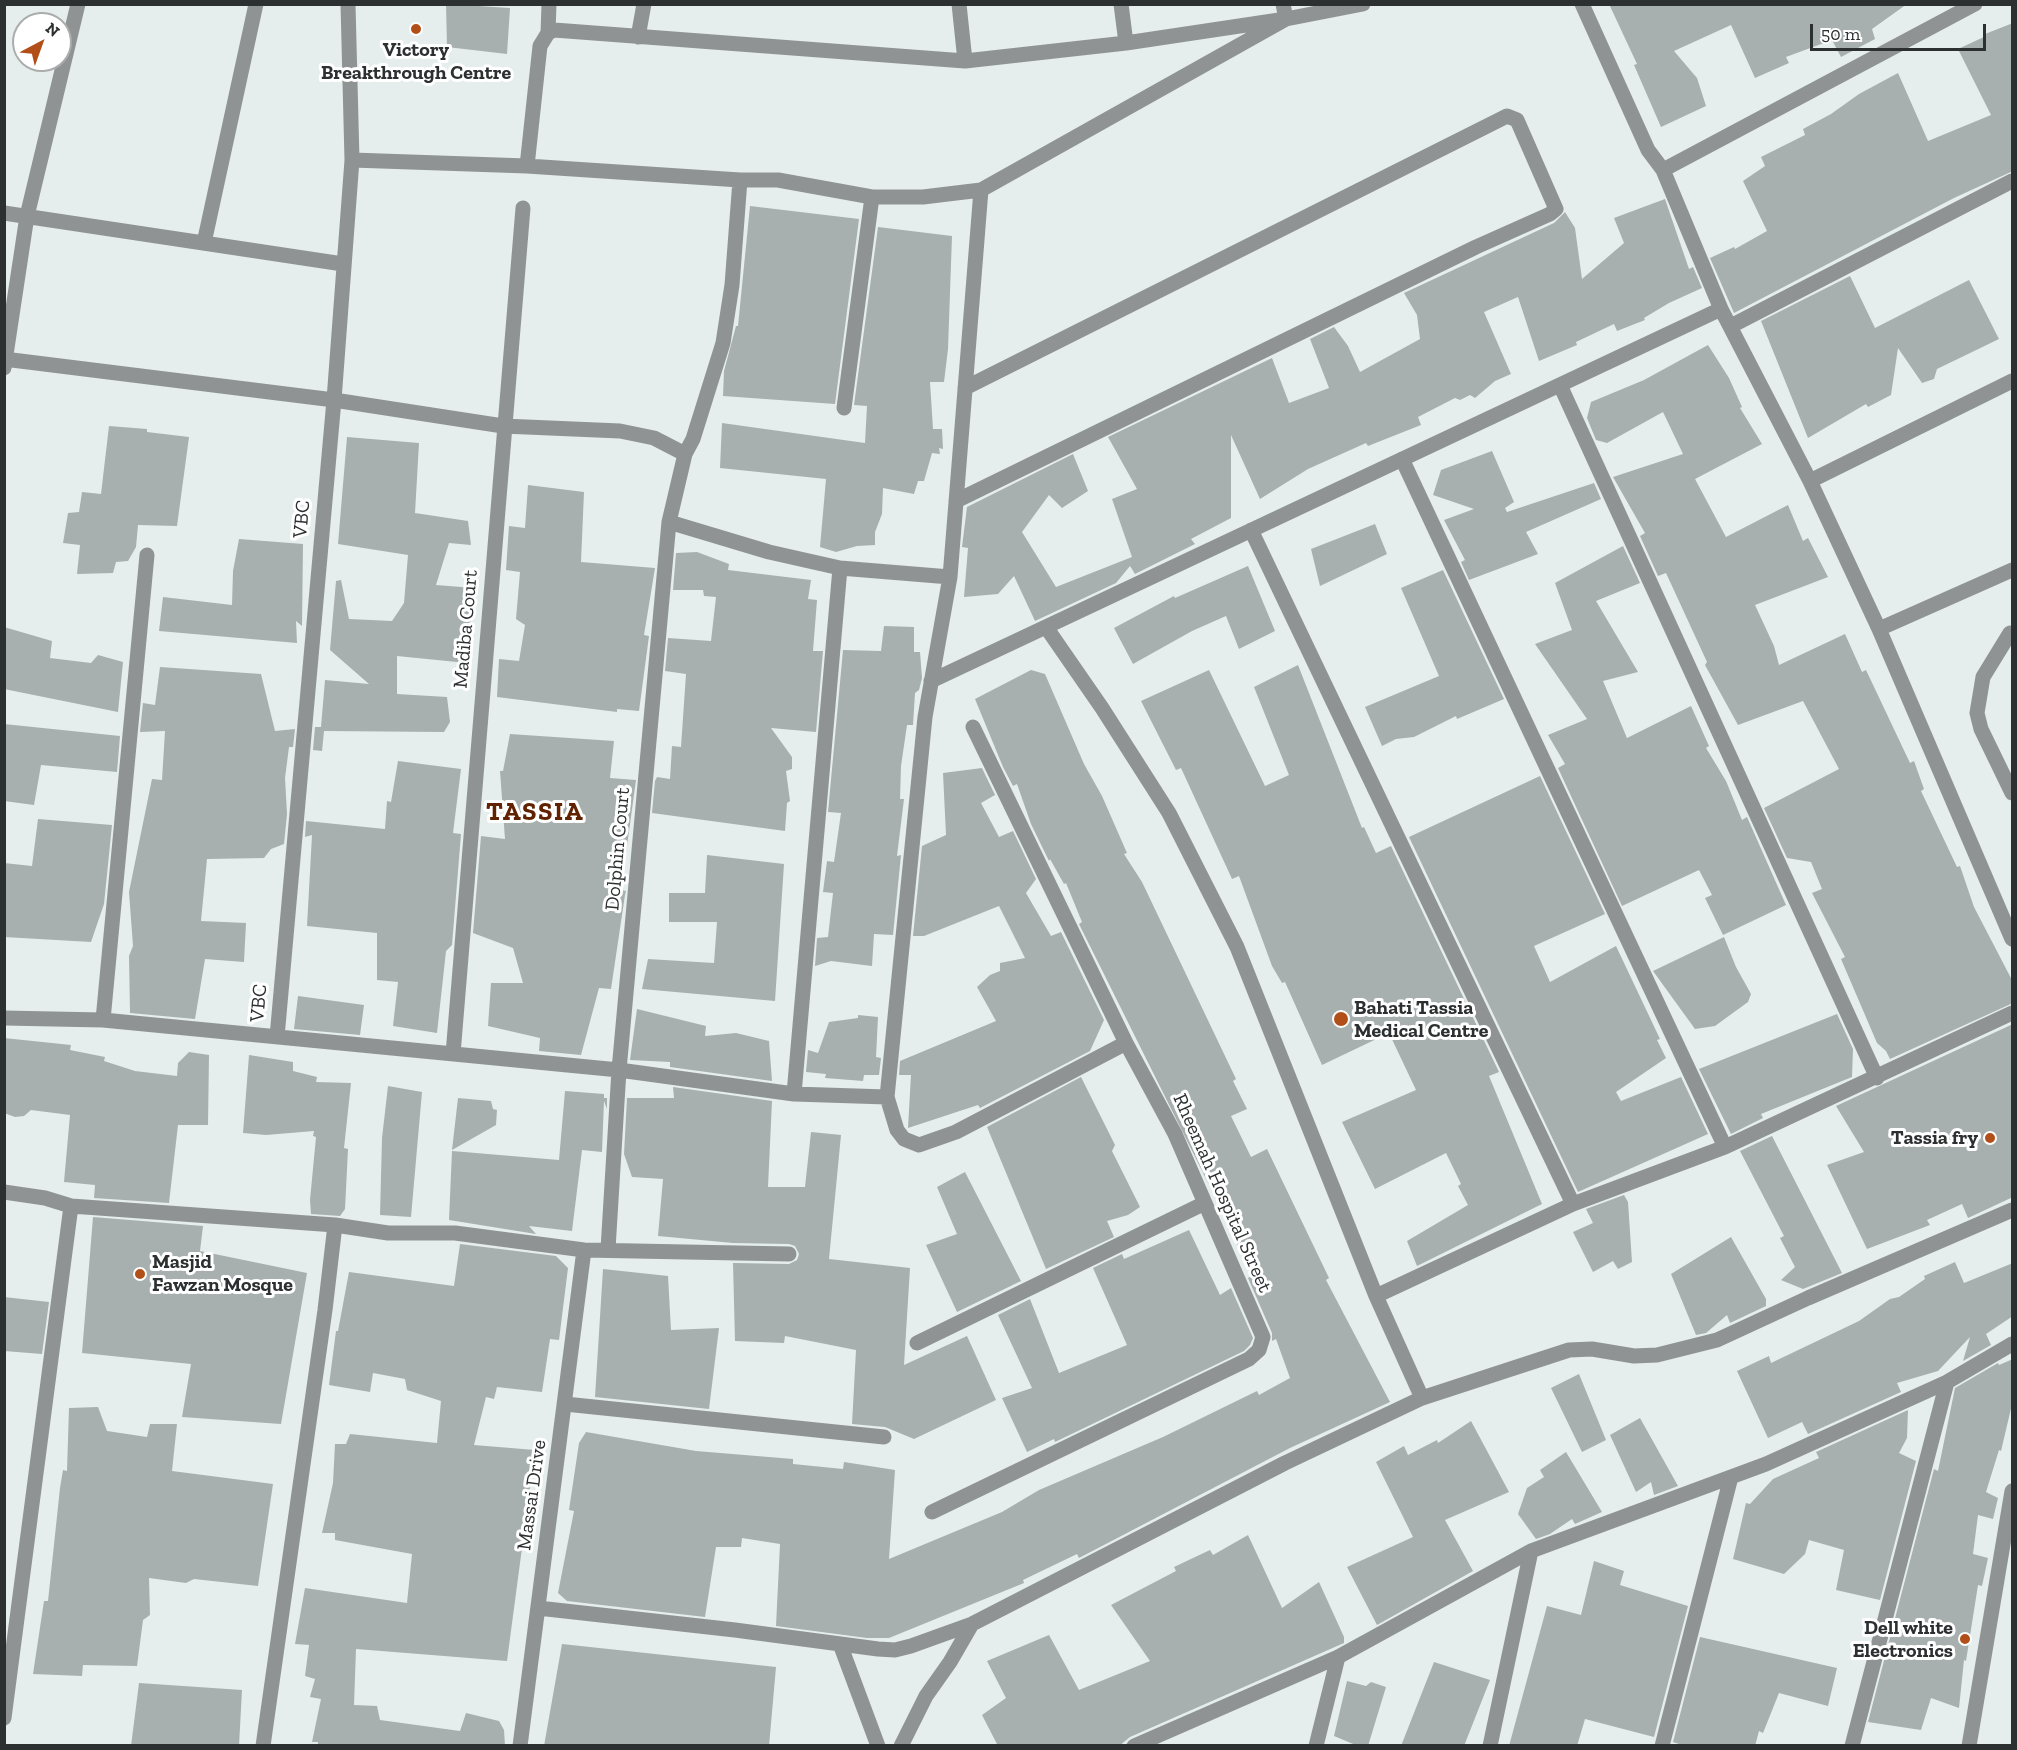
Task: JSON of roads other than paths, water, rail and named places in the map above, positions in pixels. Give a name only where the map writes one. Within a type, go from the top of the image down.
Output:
[{"type":"street","points":[[78,4],[27,216],[5,362],[334,400],[503,426],[620,431],[654,438],[685,454]]},
{"type":"street","points":[[204,243],[256,4]]},
{"type":"street","name":"VBC","points":[[277,1036],[334,400],[352,160],[348,4]]},
{"type":"street","points":[[527,166],[540,46],[548,33],[549,4]]},
{"type":"street","points":[[638,37],[644,4]]},
{"type":"street","points":[[958,4],[966,61]]},
{"type":"street","points":[[1121,4],[1126,43]]},
{"type":"street","points":[[548,33],[554,30],[966,61],[1126,43],[1284,12],[1363,4]]},
{"type":"street","points":[[1582,4],[1648,150],[1663,171],[1721,309],[1810,481],[1879,629],[2013,939]]},
{"type":"street","points":[[1663,171],[1975,4]]},
{"type":"street","points":[[352,160],[527,166],[740,180],[778,180],[872,197],[922,197],[981,190],[1284,12]]},
{"type":"street","points":[[956,501],[1476,247],[1550,214],[1556,209],[1517,120],[1508,116],[965,388]]},
{"type":"street","name":"Dolphin Court","points":[[608,1250],[619,1070],[669,522],[685,454],[693,439],[723,343],[732,285],[740,180]]},
{"type":"street","points":[[1731,326],[2013,181]]},
{"type":"street","points":[[981,190],[950,577],[925,717],[887,1097],[897,1130],[904,1139],[919,1145],[956,1132],[1126,1043]]},
{"type":"street","points":[[844,408],[872,197]]},
{"type":"street","name":"Madiba Court","points":[[453,1054],[503,426],[523,208]]},
{"type":"street","points":[[4,213],[343,264]]},
{"type":"street","points":[[931,681],[1721,309]]},
{"type":"street","points":[[1810,481],[2013,381]]},
{"type":"street","points":[[1560,385],[1877,1078]]},
{"type":"street","points":[[1402,459],[1725,1147]]},
{"type":"street","points":[[669,522],[769,552],[840,568],[950,577]]},
{"type":"street","points":[[1251,530],[1573,1204]]},
{"type":"street","points":[[103,1020],[147,555]]},
{"type":"street","points":[[794,1094],[840,568]]},
{"type":"street","points":[[1879,629],[2013,570]]},
{"type":"street","points":[[1046,627],[1102,708],[1169,813],[1237,946],[1376,1296],[1422,1398]]},
{"type":"street","points":[[2010,633],[1983,677],[1977,713],[1981,729],[2013,793]]},
{"type":"street","name":"Rheemah Hospital Street","points":[[932,1512],[1255,1355],[1262,1345],[1261,1332],[1175,1134],[1126,1043],[973,727]]},
{"type":"street","points":[[1376,1296],[1573,1204],[1725,1147],[2013,1013]]},
{"type":"street","points":[[4,1018],[103,1020],[619,1070],[794,1094],[887,1097]]},
{"type":"street","points":[[4,1192],[45,1198],[71,1206],[334,1225],[388,1233],[455,1233],[584,1250],[789,1254]]},
{"type":"street","points":[[917,1343],[1205,1203]]},
{"type":"street","points":[[4,1718],[71,1206]]},
{"type":"street","points":[[538,1608],[895,1650],[972,1624],[1286,1463],[1422,1398],[1569,1350],[1592,1349],[1634,1356],[1657,1355],[1717,1340],[1808,1298],[2013,1210]]},
{"type":"street","points":[[263,1746],[325,1310],[334,1225]]},
{"type":"street","name":"Massai Drive","points":[[520,1746],[584,1250]]},
{"type":"street","points":[[1134,1746],[1338,1657],[1531,1551],[1767,1464],[1947,1382],[2013,1344]]},
{"type":"street","points":[[1852,1746],[1947,1382]]},
{"type":"street","points":[[565,1404],[884,1437]]},
{"type":"street","points":[[1662,1746],[1731,1477]]},
{"type":"street","points":[[1969,1746],[2013,1491]]},
{"type":"street","points":[[1490,1746],[1531,1551]]},
{"type":"street","points":[[901,1746],[926,1696],[950,1662],[972,1624]]},
{"type":"street","points":[[840,1644],[879,1746]]},
{"type":"street","points":[[1316,1746],[1338,1657]]},
{"type":"place","name":"Victory Breakthrough Centre","points":[[416,29]]},
{"type":"place","name":"Bahati Tassia Medical Centre","points":[[1341,1019]]},
{"type":"place","name":"Tassia fry","points":[[1990,1138]]},
{"type":"place","name":"Masjid Fawzan Mosque","points":[[140,1274]]},
{"type":"place","name":"Dell white Electronics","points":[[1965,1639]]},
{"type":"district","name":"TASSIA","points":[[535,813]]}]
